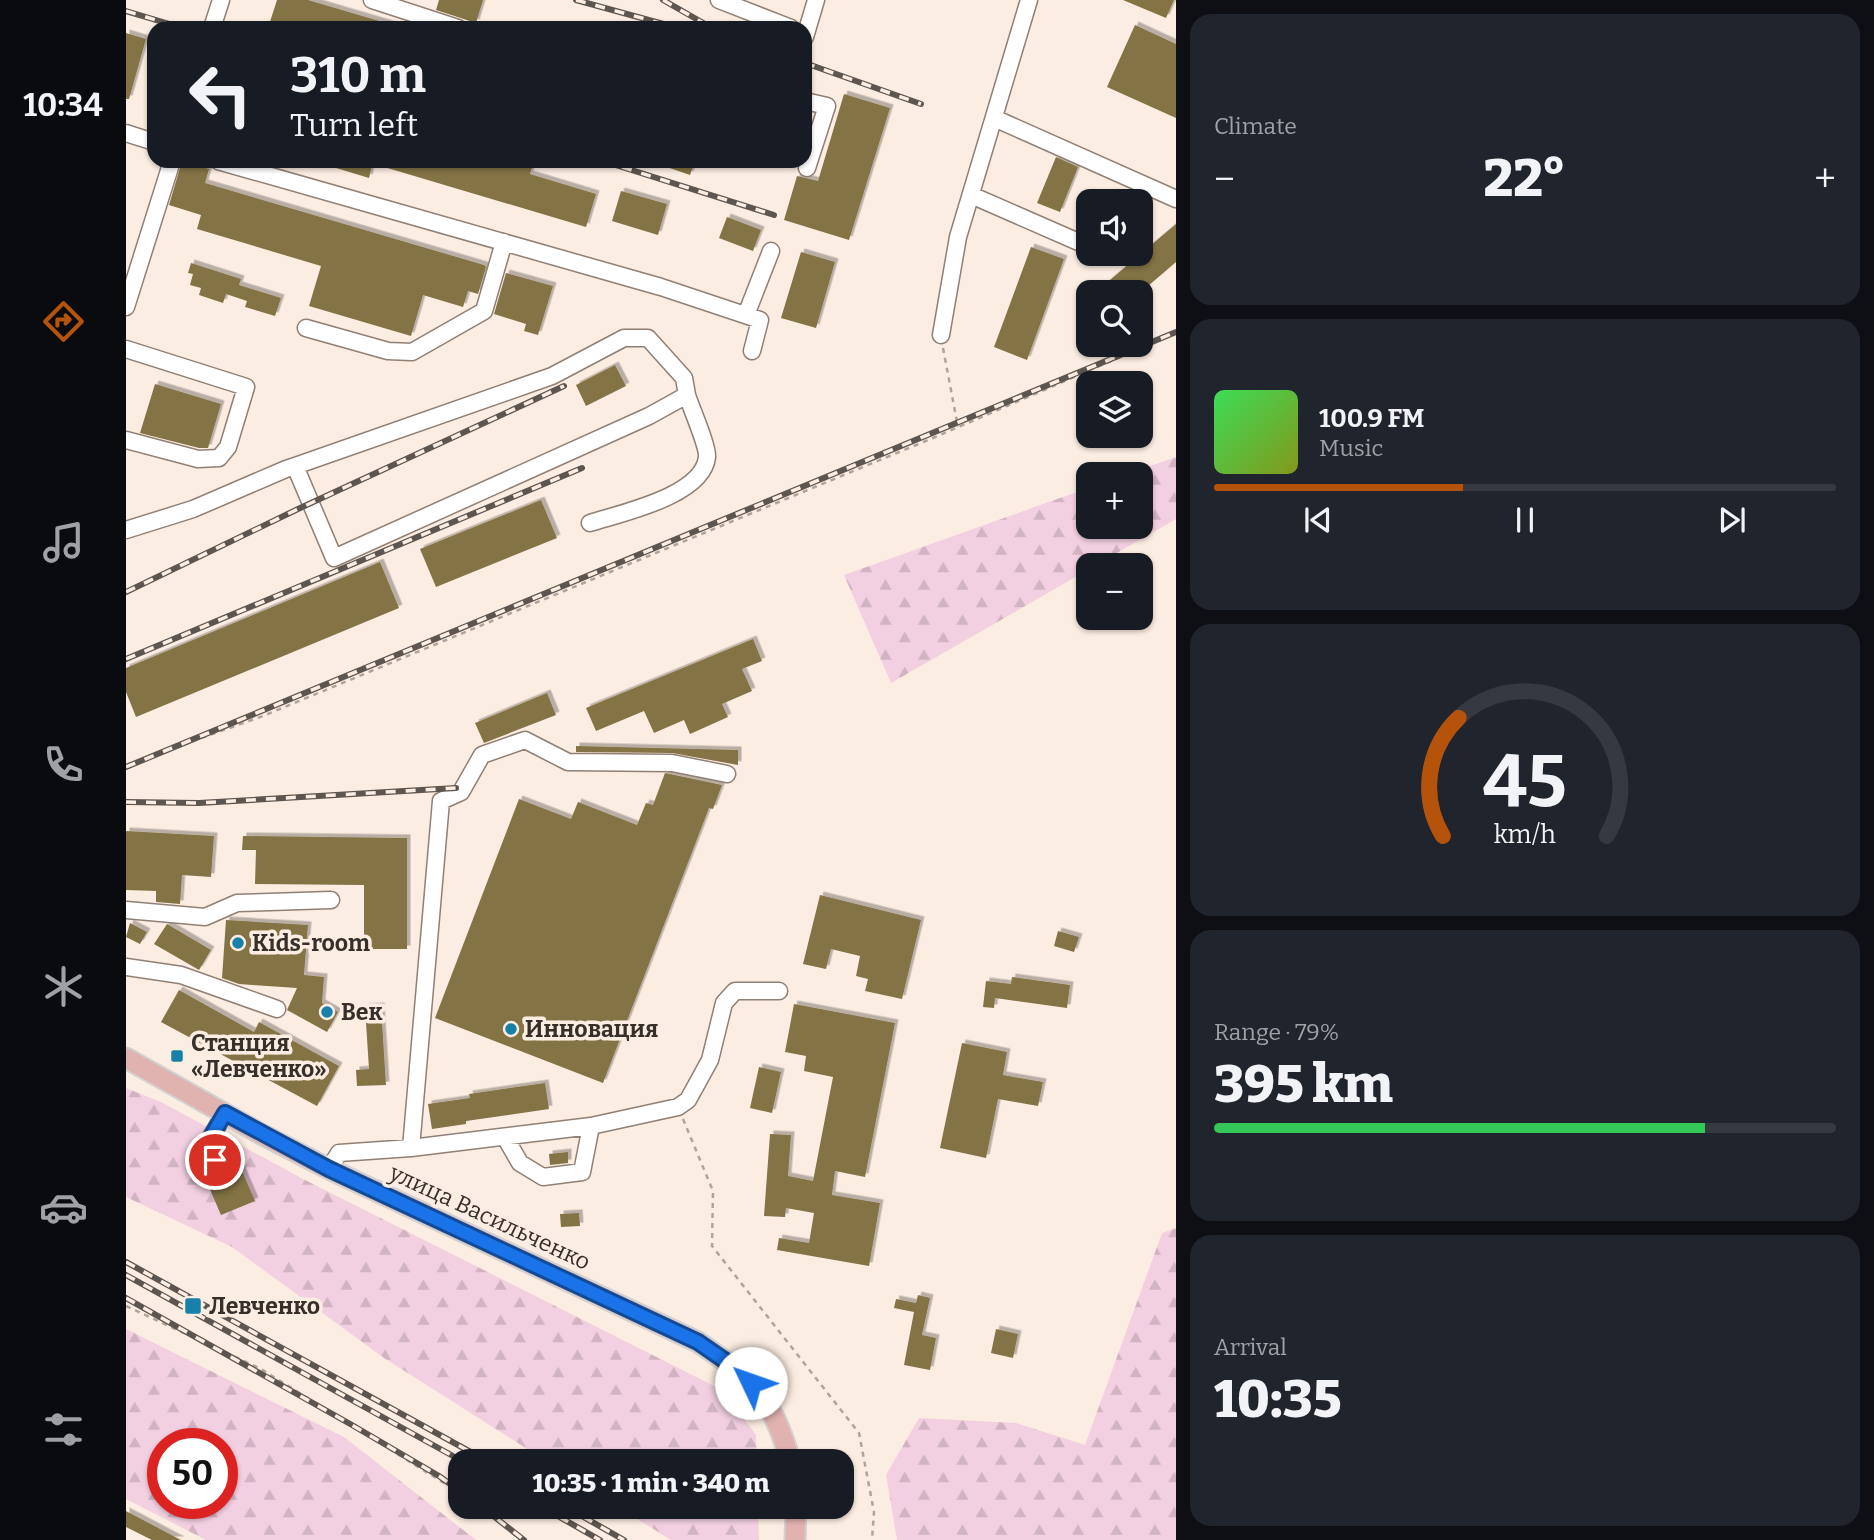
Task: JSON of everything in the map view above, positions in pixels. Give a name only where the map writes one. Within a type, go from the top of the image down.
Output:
[{"type":"main road","name":"улица Васильченко","points":[[126,1058],[329,1169],[698,1342],[737,1369],[764,1398],[781,1427],[787,1449]]},
{"type":"main road","points":[[795,1540],[796,1519]]},
{"type":"street","points":[[214,21],[221,0]]},
{"type":"street","points":[[372,0],[436,21]]},
{"type":"street","points":[[719,0],[773,21]]},
{"type":"street","points":[[809,21],[816,0]]},
{"type":"street","points":[[941,335],[958,237],[1029,0]]},
{"type":"street","points":[[812,103],[827,106],[812,152]]},
{"type":"street","points":[[994,118],[1173,193]]},
{"type":"street","points":[[126,133],[147,140]]},
{"type":"street","points":[[126,307],[170,168]]},
{"type":"street","points":[[243,168],[661,287],[760,320],[752,351]]},
{"type":"street","points":[[971,195],[1076,240]]},
{"type":"street","points":[[306,328],[388,351],[412,352],[484,311],[503,242]]},
{"type":"street","points":[[746,315],[771,251]]},
{"type":"street","points":[[126,530],[194,509],[295,466],[552,376],[624,338],[648,338],[684,378],[707,455],[702,471],[692,483],[676,494],[590,523]]},
{"type":"street","points":[[126,349],[246,387],[228,447],[219,458],[198,459],[126,440]]},
{"type":"street","points":[[295,466],[334,558],[649,416],[687,395]]},
{"type":"street","points":[[411,1148],[441,801],[461,792],[482,755],[525,740],[568,762],[672,764],[727,774]]},
{"type":"street","points":[[126,910],[205,917],[237,903],[331,900]]},
{"type":"street","points":[[126,967],[181,975],[277,1009]]},
{"type":"street","points":[[329,1169],[339,1153],[411,1148],[591,1126],[678,1107],[688,1100],[710,1060],[724,1003],[736,991],[779,991]]},
{"type":"street","points":[[215,1160],[208,1142],[225,1113]]},
{"type":"street","points":[[505,1137],[520,1163],[543,1177],[582,1172],[591,1126]]},
{"type":"path","points":[[126,765],[263,716],[958,427],[1176,333]]},
{"type":"path","points":[[941,335],[958,427]]},
{"type":"path","points":[[678,1107],[713,1191],[712,1246],[859,1433],[874,1513],[872,1540]]},
{"type":"path","points":[[126,1306],[261,1369],[448,1486]]},
{"type":"path","points":[[496,1519],[521,1540]]},
{"type":"green space","points":[[1176,457],[1176,519],[1153,532],[1153,465]]},
{"type":"green space","points":[[1076,492],[1076,539],[1141,539],[1117,553],[1076,553],[1076,577],[891,683],[844,575]]},
{"type":"green space","points":[[126,1088],[163,1103],[305,1180],[724,1391],[756,1435],[757,1449],[527,1449],[384,1358],[232,1247],[126,1197]]},
{"type":"green space","points":[[1176,1228],[1176,1540],[897,1540],[886,1475],[919,1418],[1016,1423],[1085,1445],[1162,1233]]},
{"type":"green space","points":[[126,1329],[344,1437],[476,1540],[206,1540],[165,1519],[238,1519],[238,1428],[147,1428],[147,1510],[126,1499]]},
{"type":"green space","points":[[637,1519],[758,1519],[759,1540],[671,1540]]},
{"type":"building","points":[[277,0],[308,0],[379,21],[270,21]]},
{"type":"building","points":[[439,0],[483,0],[477,21],[436,10]]},
{"type":"building","points":[[1123,0],[1174,0],[1166,18]]},
{"type":"building","points":[[1135,25],[1176,44],[1176,118],[1107,87]]},
{"type":"building","points":[[126,33],[146,39],[129,99],[126,99]]},
{"type":"building","points":[[844,94],[890,108],[849,240],[784,220],[797,176],[818,181]]},
{"type":"building","points":[[1056,157],[1078,167],[1060,212],[1037,203]]},
{"type":"building","points":[[180,168],[206,168],[209,169],[205,183],[486,267],[478,294],[468,291],[463,307],[423,295],[411,336],[309,306],[321,266],[197,229],[201,215],[169,205]]},
{"type":"building","points":[[336,168],[371,168],[369,178]]},
{"type":"building","points":[[387,168],[532,168],[530,174],[596,194],[586,227]]},
{"type":"building","points":[[670,168],[692,168],[690,175]]},
{"type":"building","points":[[621,191],[667,204],[658,235],[612,221]]},
{"type":"building","points":[[727,217],[761,230],[753,251],[719,238]]},
{"type":"building","points":[[1176,224],[1176,262],[1153,282],[1110,280],[1127,266],[1153,266],[1153,244]]},
{"type":"building","points":[[1031,247],[1064,259],[1027,360],[994,347]]},
{"type":"building","points":[[801,252],[835,262],[816,328],[781,318]]},
{"type":"building","points":[[191,263],[241,279],[239,285],[281,298],[275,316],[245,307],[247,301],[226,294],[223,303],[199,295],[201,288],[190,285],[193,274],[188,273]]},
{"type":"building","points":[[506,273],[553,286],[538,335],[524,331],[526,324],[494,314]]},
{"type":"building","points":[[615,365],[626,386],[586,406],[576,385]]},
{"type":"building","points":[[155,384],[221,404],[208,448],[140,433]]},
{"type":"building","points":[[541,500],[557,538],[436,587],[420,549]]},
{"type":"building","points":[[380,562],[399,608],[136,717],[126,692],[126,668]]},
{"type":"building","points":[[753,639],[762,661],[742,669],[752,691],[722,704],[728,717],[690,734],[684,720],[654,733],[644,711],[596,731],[586,708]]},
{"type":"building","points":[[547,693],[556,715],[484,743],[475,723]]},
{"type":"building","points":[[576,746],[738,750],[738,765],[672,753],[576,752]]},
{"type":"building","points":[[665,773],[722,785],[713,809],[709,808],[603,1083],[435,1018],[519,799],[571,819],[578,802],[637,825],[646,803],[653,805]]},
{"type":"building","points":[[126,831],[214,836],[211,877],[182,875],[180,904],[156,902],[156,891],[126,890]]},
{"type":"building","points":[[243,836],[407,838],[407,949],[364,949],[364,885],[255,884],[256,850],[242,850]]},
{"type":"building","points":[[820,895],[921,920],[902,999],[865,991],[868,979],[856,976],[860,956],[831,949],[826,969],[803,964]]},
{"type":"building","points":[[226,920],[308,925],[304,975],[324,977],[322,1003],[338,1012],[327,1032],[287,1010],[297,988],[239,984],[222,978]]},
{"type":"building","points":[[130,923],[147,932],[140,944],[126,937]]},
{"type":"building","points":[[167,924],[211,950],[199,970],[154,944]]},
{"type":"building","points":[[1058,931],[1079,937],[1074,952],[1054,946]]},
{"type":"building","points":[[1012,977],[1070,985],[1067,1008],[995,998],[994,1008],[983,1007],[986,981],[1011,984]]},
{"type":"building","points":[[179,990],[254,1032],[259,1022],[339,1066],[317,1106],[161,1022]]},
{"type":"building","points":[[794,1004],[895,1023],[865,1177],[835,1171],[832,1195],[880,1203],[869,1266],[777,1250],[779,1238],[809,1243],[814,1213],[786,1208],[785,1217],[764,1216],[770,1134],[791,1135],[788,1176],[813,1181],[833,1077],[804,1071],[806,1056],[785,1052]]},
{"type":"building","points":[[381,1006],[386,1085],[357,1086],[356,1070],[369,1069],[365,1007]]},
{"type":"building","points":[[962,1043],[1007,1052],[1003,1075],[1043,1082],[1038,1106],[998,1099],[986,1158],[940,1148]]},
{"type":"building","points":[[759,1067],[781,1072],[772,1113],[750,1108]]},
{"type":"building","points":[[545,1083],[549,1109],[466,1121],[466,1124],[432,1129],[428,1104],[470,1098],[469,1094]]},
{"type":"building","points":[[568,1152],[568,1163],[550,1165],[549,1154]]},
{"type":"building","points":[[237,1159],[255,1201],[221,1215],[203,1173],[219,1169]]},
{"type":"building","points":[[579,1213],[580,1226],[561,1227],[560,1214]]},
{"type":"building","points":[[918,1295],[930,1298],[922,1335],[936,1338],[930,1370],[904,1365],[914,1312],[894,1308],[896,1299],[916,1303]]},
{"type":"building","points":[[996,1329],[1018,1334],[1013,1358],[991,1353]]},
{"type":"building","points":[[126,1511],[181,1540],[152,1540],[126,1527]]},
{"type":"railway","points":[[576,0],[652,21]]},
{"type":"railway","points":[[663,0],[700,21]]},
{"type":"railway","points":[[126,11],[160,21]]},
{"type":"railway","points":[[812,65],[921,104]]},
{"type":"railway","points":[[625,168],[774,215]]},
{"type":"railway","points":[[126,767],[1176,332]]},
{"type":"railway","points":[[126,592],[564,386]]},
{"type":"railway","points":[[126,659],[582,468]]},
{"type":"railway","points":[[126,802],[199,803],[456,788]]},
{"type":"railway","points":[[126,1262],[465,1449]]},
{"type":"railway","points":[[126,1275],[448,1453]]},
{"type":"railway","points":[[126,1298],[352,1425],[448,1482]]},
{"type":"railway","points":[[497,1519],[524,1540]]},
{"type":"railway","points":[[563,1519],[600,1540]]},
{"type":"railway","points":[[587,1519],[624,1540]]},
{"type":"place","name":"Kids-room","points":[[238,943]]},
{"type":"place","name":"Век","points":[[327,1012]]},
{"type":"place","name":"Инновация","points":[[511,1029]]},
{"type":"place","name":"Станция «Левченко»","points":[[177,1056]]},
{"type":"place","name":"Левченко","points":[[193,1306]]},
{"type":"route","points":[[215,1160],[208,1142],[225,1113],[329,1169],[698,1342],[737,1369],[751,1383]]}]
